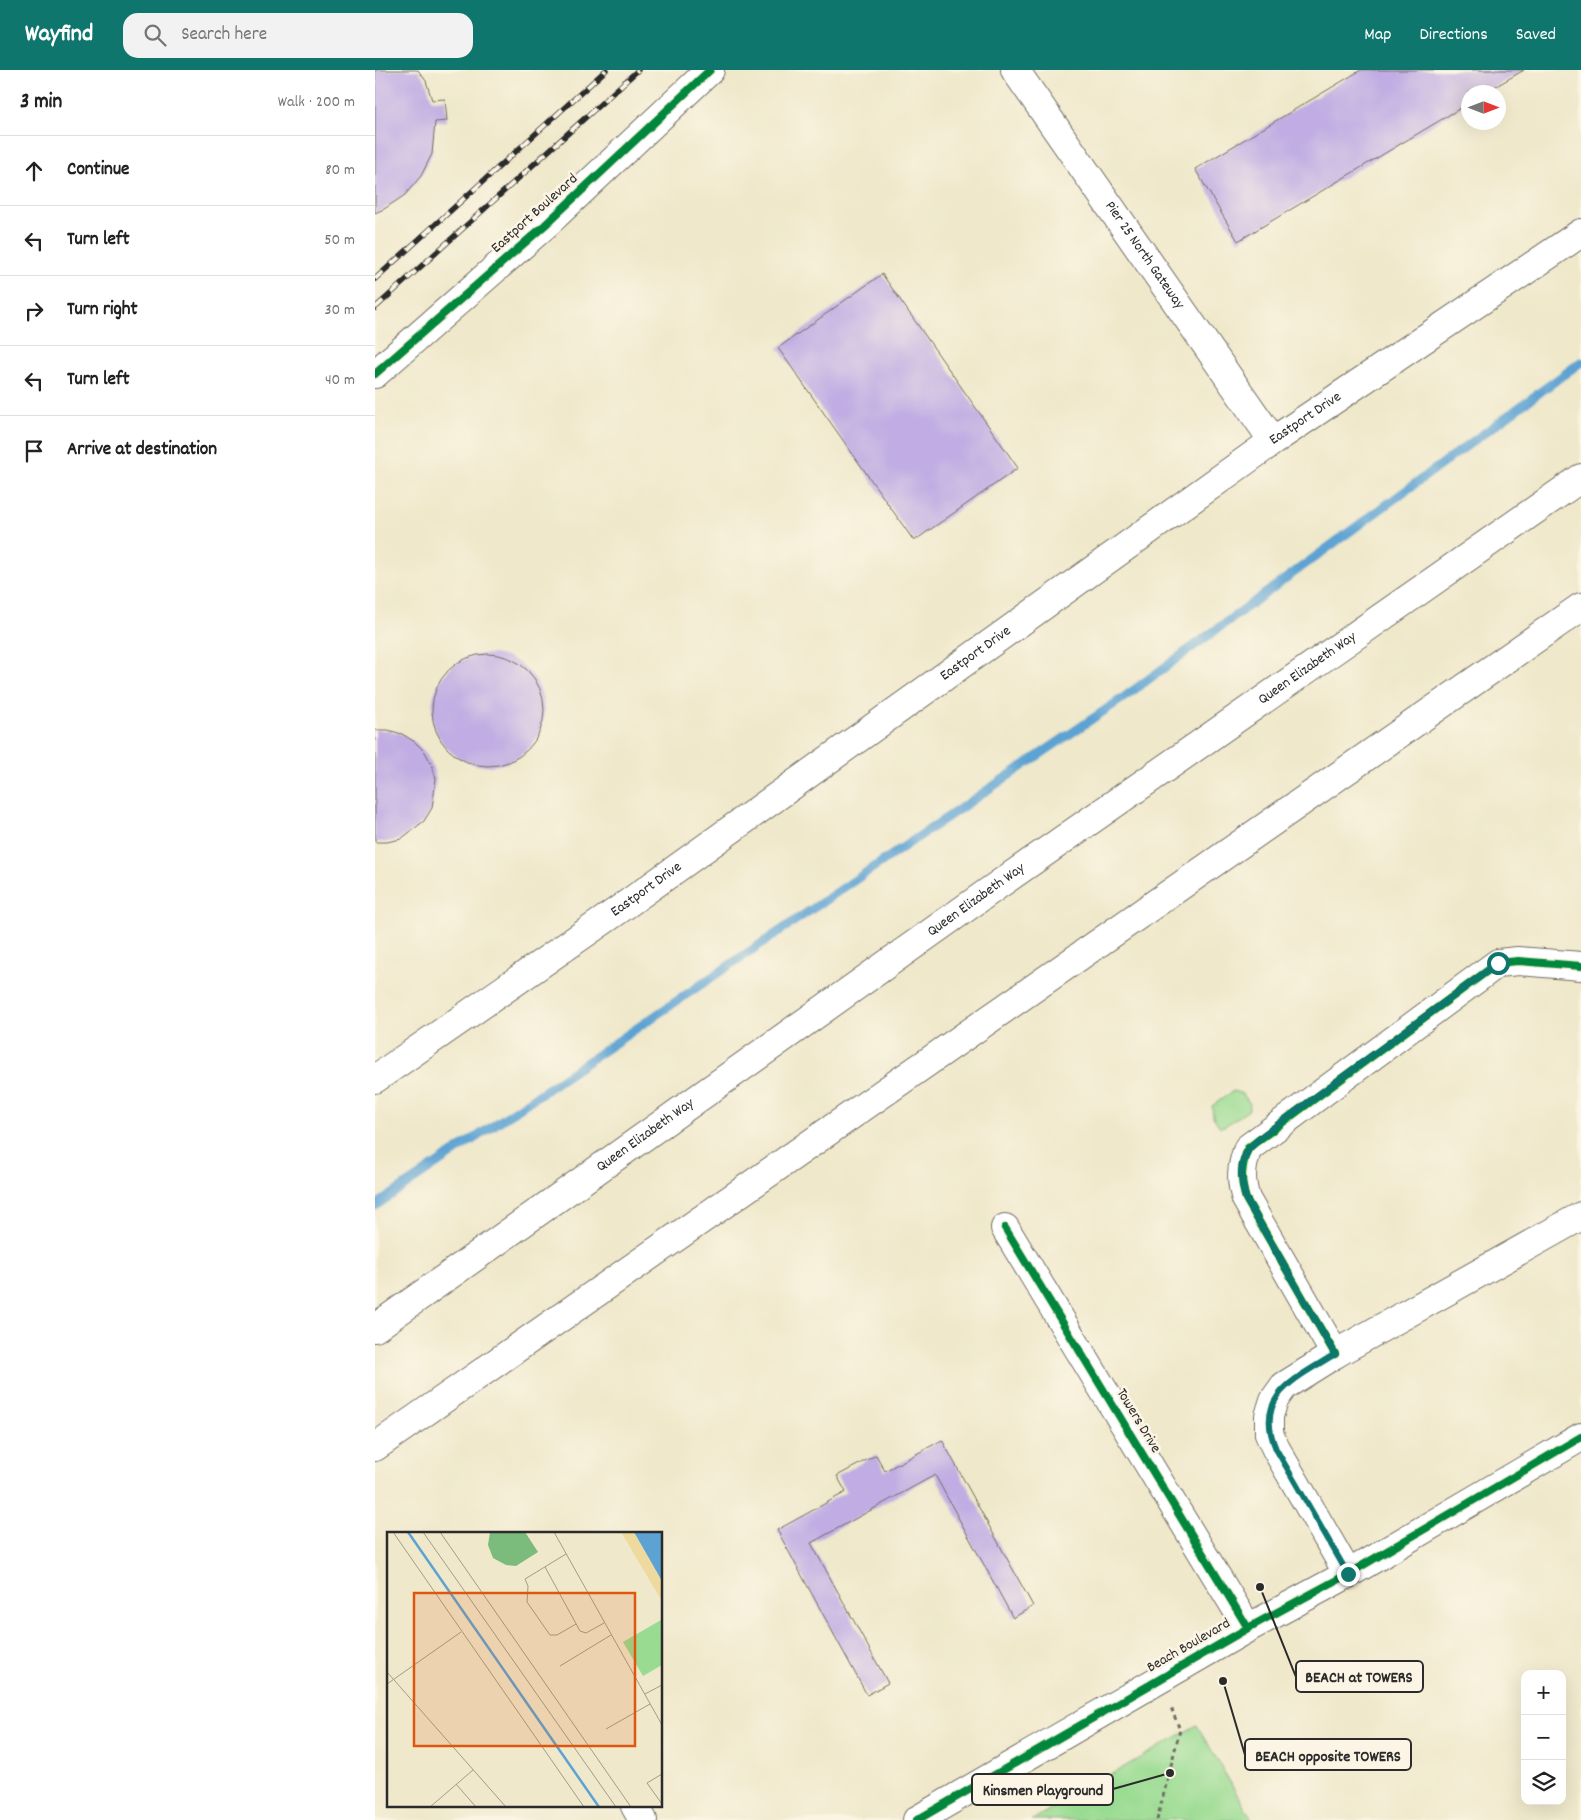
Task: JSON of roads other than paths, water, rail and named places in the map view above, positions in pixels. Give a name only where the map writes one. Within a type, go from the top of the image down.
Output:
[{"type":"main road","name":"Eastport Boulevard","points":[[375,374],[545,225],[710,70]]},
{"type":"main road","name":"Pier 25 North Gateway","points":[[1015,70],[1094,180],[1273,441]]},
{"type":"main road","name":"Eastport Drive","points":[[375,1079],[620,909],[1273,441],[1581,233]]},
{"type":"main road","name":"Queen Elizabeth Way","points":[[375,1328],[998,885],[1581,478]]},
{"type":"main road","points":[[375,1448],[1581,607]]},
{"type":"main road","points":[[1335,1354],[1246,1199],[1241,1182],[1241,1165],[1248,1148],[1498,963],[1518,961],[1581,966]]},
{"type":"main road","points":[[1348,1574],[1269,1434],[1269,1416],[1274,1400],[1284,1386],[1335,1354],[1581,1216]]},
{"type":"main road","name":"Towers Drive","points":[[1005,1228],[1248,1628]]},
{"type":"main road","name":"Beach Boulevard","points":[[917,1820],[1248,1628],[1348,1574],[1581,1437]]},
{"type":"main road","points":[[636,1808],[643,1820]]},
{"type":"waterway","points":[[375,1206],[1123,698],[1581,362]]},
{"type":"railway","points":[[375,279],[606,70]]},
{"type":"railway","points":[[375,308],[638,70]]},
{"type":"place","name":"BEACH at TOWERS","points":[[1260,1587]]},
{"type":"place","name":"BEACH opposite TOWERS","points":[[1223,1681]]},
{"type":"place","name":"Kinsmen Playground","points":[[1170,1773]]}]
